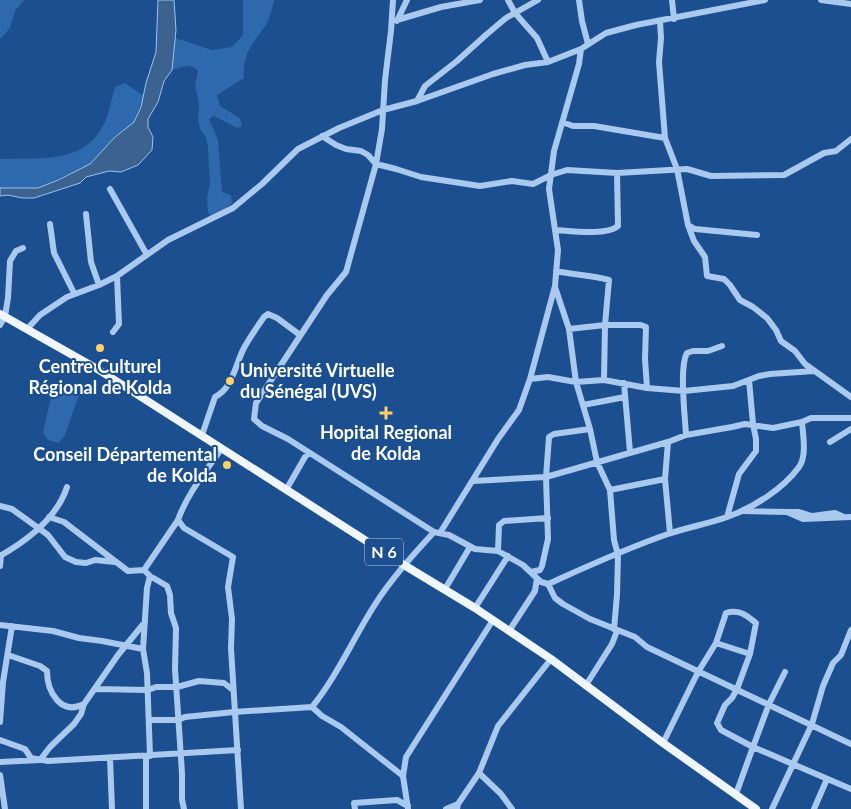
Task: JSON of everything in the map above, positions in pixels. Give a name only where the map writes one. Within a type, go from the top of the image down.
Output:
[{"type":"main road","name":"N 6","points":[[2,315],[28,328],[99,370],[404,565],[475,608],[550,659],[756,809]]},
{"type":"street","points":[[392,0],[382,129],[376,164],[346,272],[300,335],[256,403],[254,419],[262,426],[310,453],[437,532],[449,535],[470,547],[498,550],[531,572],[541,582],[548,584],[595,562],[670,533],[742,511],[778,490],[800,466],[804,439],[802,422]]},
{"type":"street","points":[[391,31],[406,0]]},
{"type":"street","points":[[397,20],[441,7],[480,0]]},
{"type":"street","points":[[508,0],[515,13],[537,38],[548,62]]},
{"type":"street","points":[[417,101],[425,86],[499,24],[538,0]]},
{"type":"street","points":[[579,0],[588,44]]},
{"type":"street","points":[[672,0],[674,19]]},
{"type":"street","points":[[28,328],[40,315],[74,293],[99,285],[117,276],[168,240],[232,208],[258,187],[298,149],[322,136],[383,110],[417,101],[499,72],[525,65],[548,62],[581,49],[606,33],[636,25],[765,0]]},
{"type":"street","points":[[821,0],[851,4]]},
{"type":"street","points":[[660,21],[661,38],[658,62],[666,138],[677,169],[688,225],[694,241],[705,258],[707,276],[724,279],[740,300],[767,318],[781,341],[795,351],[805,364],[851,397]]},
{"type":"street","points":[[312,707],[349,650],[374,605],[404,565],[437,532],[519,410],[530,379],[555,286],[558,250],[549,189],[554,151],[579,64],[581,49]]},
{"type":"street","points":[[562,122],[572,126],[594,126],[666,138]]},
{"type":"street","points":[[322,136],[336,146],[361,152],[376,164],[421,177],[480,186],[512,181],[533,184],[567,170],[617,173],[686,169],[711,176],[784,175],[824,153],[836,151],[851,139]]},
{"type":"street","points":[[555,230],[593,232],[615,229],[618,226],[617,173]]},
{"type":"street","points":[[110,189],[147,255]]},
{"type":"street","points":[[86,214],[91,262],[99,285]]},
{"type":"street","points":[[50,224],[54,254],[74,293]]},
{"type":"street","points":[[688,225],[695,229],[757,235]]},
{"type":"street","points":[[0,325],[8,298],[10,261],[16,251],[23,248]]},
{"type":"street","points":[[556,271],[608,280],[604,380]]},
{"type":"street","points":[[113,332],[119,324],[117,276]]},
{"type":"street","points":[[555,286],[569,329],[576,382],[590,429],[597,462],[610,490],[614,540],[618,554],[616,630],[612,644],[586,685]]},
{"type":"street","points":[[202,435],[214,397],[222,394],[229,385],[244,348],[264,317],[268,314],[277,318],[300,335]]},
{"type":"street","points":[[569,329],[605,325],[641,325],[646,327],[645,359],[647,388]]},
{"type":"street","points":[[686,435],[682,375],[684,358],[687,353],[693,351],[708,351],[722,346]]},
{"type":"street","points":[[530,379],[548,377],[576,382],[604,380],[647,388],[684,391],[734,386],[759,376],[770,374],[814,371]]},
{"type":"street","points":[[727,517],[739,474],[756,451],[749,380]]},
{"type":"street","points":[[624,383],[630,452]]},
{"type":"street","points":[[583,405],[625,397]]},
{"type":"street","points":[[473,481],[546,478],[686,435],[745,424],[773,428],[802,422],[811,418],[851,418]]},
{"type":"street","points":[[531,572],[540,570],[548,539],[546,478],[549,437],[554,434],[590,429]]},
{"type":"street","points":[[830,442],[851,429]]},
{"type":"street","points":[[668,442],[666,479],[670,533]]},
{"type":"street","points":[[144,570],[178,520],[200,480],[222,448]]},
{"type":"street","points":[[286,490],[310,453]]},
{"type":"street","points":[[610,490],[666,479]]},
{"type":"street","points":[[0,566],[1,556],[39,530],[63,500],[67,486]]},
{"type":"street","points":[[0,506],[12,509],[48,535],[65,557],[76,562],[86,563],[95,560],[115,562]]},
{"type":"street","points":[[742,511],[787,512],[803,519],[848,518]]},
{"type":"street","points":[[49,517],[64,522],[128,571],[144,570],[167,586],[170,594],[171,613],[176,628],[175,669],[184,809]]},
{"type":"street","points":[[498,550],[500,525],[504,521],[548,518]]},
{"type":"street","points":[[178,520],[184,528],[233,557],[228,587],[232,619],[231,648],[234,712],[241,809]]},
{"type":"street","points":[[445,589],[470,547]]},
{"type":"street","points":[[475,608],[508,556]]},
{"type":"street","points":[[146,809],[149,720],[148,690],[143,649],[144,622],[150,576]]},
{"type":"street","points":[[509,631],[536,591],[537,578]]},
{"type":"street","points":[[548,584],[555,598],[590,619],[635,637],[647,647],[851,744]]},
{"type":"street","points":[[663,743],[698,672],[716,643],[726,613],[741,611],[756,623],[750,654],[737,689],[732,698],[724,705],[718,726],[721,730],[753,746],[851,789]]},
{"type":"street","points":[[408,808],[403,776],[406,757],[493,620]]},
{"type":"street","points":[[0,762],[40,760],[50,747],[74,724],[81,714],[84,704],[124,646],[129,643],[144,622]]},
{"type":"street","points":[[0,625],[53,631],[79,638],[102,640],[143,649]]},
{"type":"street","points":[[0,722],[3,682],[12,626]]},
{"type":"street","points":[[772,809],[812,724],[823,686],[833,663],[840,655],[851,630]]},
{"type":"street","points":[[716,643],[750,654]]},
{"type":"street","points":[[8,655],[40,666],[47,671],[48,686],[56,700],[70,707],[78,707],[84,704]]},
{"type":"street","points":[[446,809],[457,806],[479,773],[498,726],[550,659]]},
{"type":"street","points":[[736,794],[769,704],[784,672]]},
{"type":"street","points":[[96,689],[148,690],[156,687],[176,687],[199,681],[208,681],[224,683],[233,690]]},
{"type":"street","points":[[149,720],[178,720],[185,717],[234,712],[312,707],[322,716],[341,727],[403,776]]},
{"type":"street","points":[[0,740],[25,749],[31,758],[48,761],[238,750]]},
{"type":"street","points":[[110,758],[112,809]]},
{"type":"street","points":[[479,773],[512,809]]},
{"type":"street","points":[[0,775],[5,809]]},
{"type":"street","points":[[814,809],[827,779]]},
{"type":"street","points":[[355,809],[354,803],[382,800],[397,800],[408,808]]},
{"type":"shaded area","points":[[0,0],[24,0],[15,11],[10,28],[0,39]]},
{"type":"shaded area","points":[[158,0],[174,0],[176,30],[172,70],[164,81],[158,102],[148,119],[148,127],[153,137],[152,150],[138,165],[121,172],[109,171],[86,177],[80,183],[34,198],[0,196],[0,188],[38,188],[90,164],[115,137],[134,122],[141,107],[156,52]]},
{"type":"shaded area","points":[[243,0],[274,0],[268,21],[247,54],[244,78],[217,95],[220,106],[240,118],[242,126],[237,128],[214,116],[209,119],[218,140],[222,192],[231,195],[232,203],[211,216],[208,212],[207,198],[210,183],[208,147],[206,137],[200,129],[198,118],[199,104],[195,85],[198,71],[189,66],[172,70],[175,38],[212,50],[232,47],[243,35]]},
{"type":"shaded area","points":[[125,83],[144,96],[134,122],[115,137],[90,164],[38,188],[0,188],[0,159],[62,156],[88,144],[99,133],[107,117],[115,87]]},
{"type":"shaded area","points":[[57,381],[77,389],[79,395],[65,435],[59,443],[48,440],[43,433],[51,397]]},
{"type":"place","name":"Centre Culturel Régional de Kolda","points":[[100,348]]},
{"type":"place","name":"Université Virtuelle du Sénégal (UVS)","points":[[230,381]]},
{"type":"place","name":"Hopital Regional de Kolda","points":[[386,413]]},
{"type":"place","name":"Conseil Départemental de Kolda","points":[[227,465]]}]
